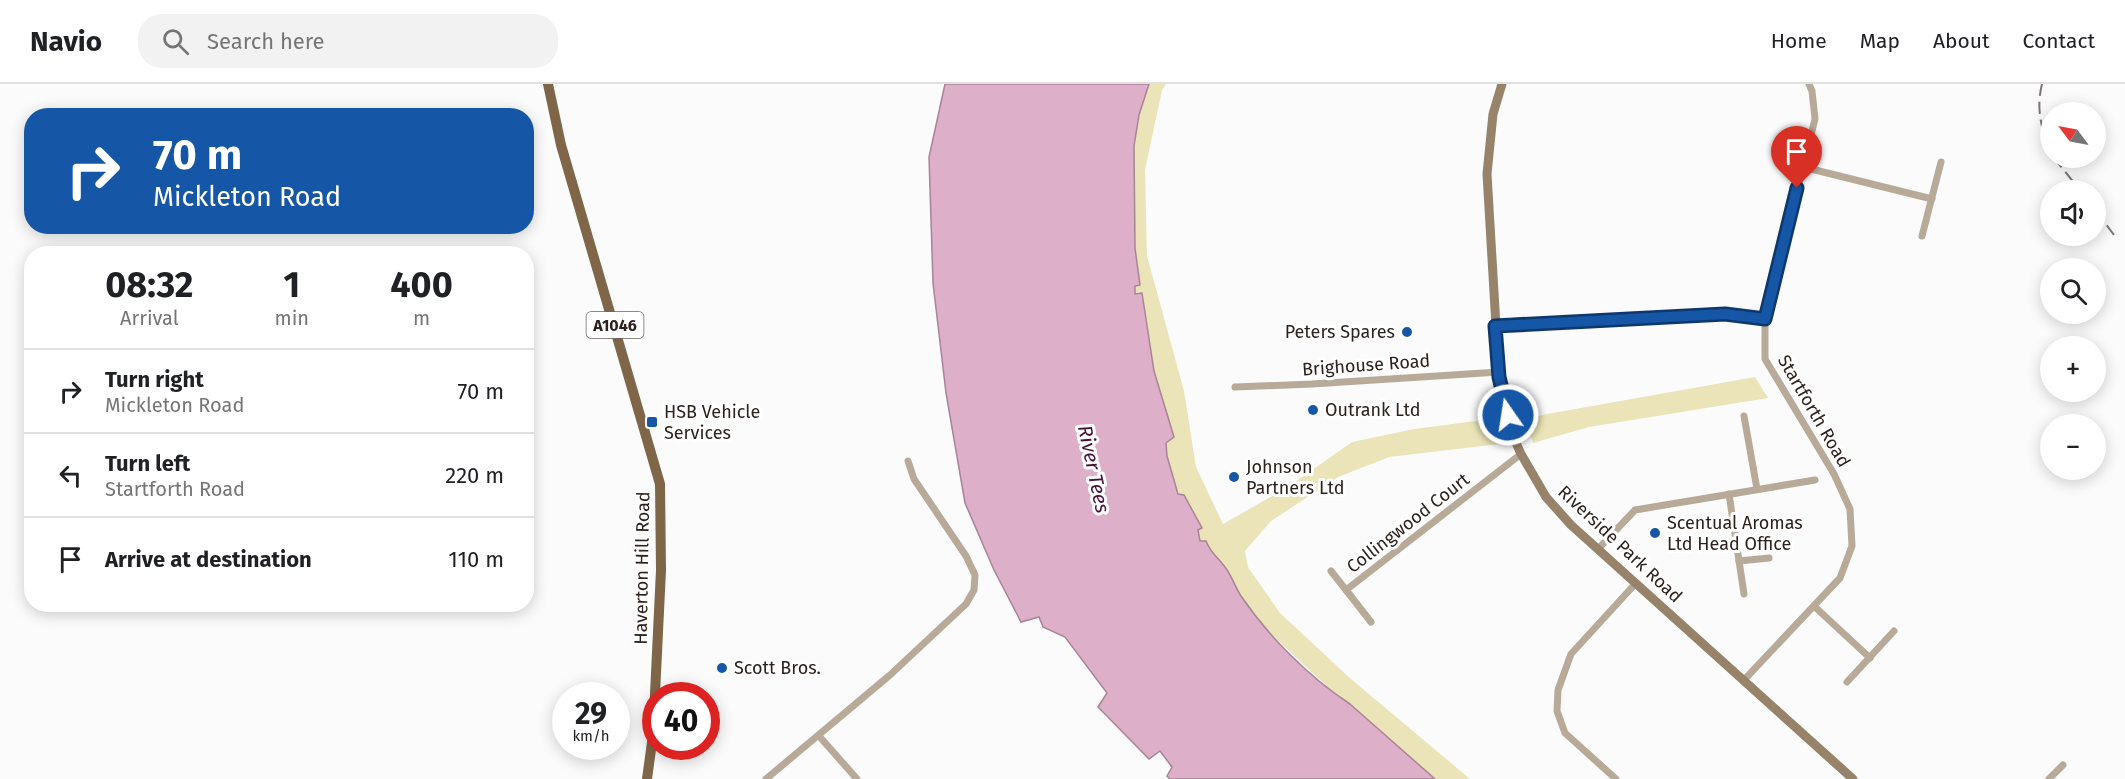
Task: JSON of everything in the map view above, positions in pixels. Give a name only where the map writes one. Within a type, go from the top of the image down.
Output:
[{"type":"main road","name":"Haverton Hill Road","points":[[548,84],[561,145],[660,484],[661,570],[654,724],[646,779]]},
{"type":"street","name":"Riverside Park Road","points":[[1502,84],[1492,114],[1487,174],[1499,372],[1512,434],[1521,454],[1546,498],[1571,525],[1853,779]]},
{"type":"street","name":"Startforth Road","points":[[1744,680],[1840,578],[1852,546],[1850,509],[1834,474],[1765,359],[1765,319],[1815,119],[1809,84]]},
{"type":"street","points":[[1922,236],[1941,162]]},
{"type":"street","points":[[1803,167],[1932,199]]},
{"type":"street","points":[[1495,326],[1725,314],[1765,319]]},
{"type":"street","name":"Brighouse Road","points":[[1235,387],[1499,372]]},
{"type":"street","points":[[1744,416],[1757,489]]},
{"type":"street","name":"Collingwood Court","points":[[1371,622],[1346,590],[1521,454]]},
{"type":"street","points":[[766,779],[890,675],[966,604],[974,590],[975,575],[966,556],[914,479],[908,461]]},
{"type":"street","points":[[1598,549],[1635,510],[1815,480]]},
{"type":"street","points":[[1729,494],[1744,594]]},
{"type":"street","points":[[1739,561],[1769,558]]},
{"type":"street","points":[[1331,571],[1346,590]]},
{"type":"street","points":[[1616,779],[1565,733],[1557,711],[1558,690],[1571,654],[1636,583]]},
{"type":"street","points":[[1815,606],[1870,657]]},
{"type":"street","points":[[1847,682],[1894,632]]},
{"type":"street","points":[[819,736],[857,779]]},
{"type":"street","points":[[2049,779],[2062,765]]},
{"type":"shaded area","points":[[1149,84],[1166,84],[1162,90],[1145,170],[1147,256],[1184,391],[1196,467],[1223,524],[1288,487],[1352,442],[1414,429],[1491,419],[1499,444],[1389,457],[1338,477],[1271,521],[1245,551],[1248,567],[1280,613],[1351,679],[1470,779],[1435,779],[1350,704],[1335,694],[1266,629],[1240,594],[1225,567],[1211,553],[1206,542],[1200,541],[1198,530],[1202,528],[1182,498],[1169,468],[1166,443],[1174,437],[1154,371],[1142,294],[1135,294],[1134,285],[1140,284],[1135,248],[1134,146],[1139,115]]},
{"type":"shaded area","points":[[1755,377],[1768,398],[1589,427],[1533,443],[1525,418]]},
{"type":"water","name":"River Tees","points":[[945,84],[1149,84],[1139,115],[1134,146],[1135,248],[1140,285],[1135,286],[1135,294],[1142,293],[1154,371],[1174,437],[1166,443],[1167,456],[1178,494],[1184,495],[1202,528],[1198,530],[1200,541],[1206,541],[1227,570],[1241,596],[1277,641],[1305,669],[1350,704],[1435,779],[1170,779],[1167,776],[1172,767],[1160,751],[1149,759],[1098,707],[1107,693],[1065,637],[1043,627],[1039,617],[1021,622],[994,570],[965,503],[946,393],[933,283],[929,157]]},
{"type":"railway","points":[[2040,118],[2039,101],[2042,84]]},
{"type":"railway","points":[[2062,168],[2072,180]]},
{"type":"railway","points":[[2106,224],[2117,239]]},
{"type":"place","name":"Peters Spares","points":[[1407,332]]},
{"type":"place","name":"Outrank Ltd","points":[[1313,410]]},
{"type":"place","name":"HSB Vehicle Services","points":[[652,422]]},
{"type":"place","name":"Johnson Partners Ltd","points":[[1234,477]]},
{"type":"place","name":"Scentual Aromas Ltd Head Office","points":[[1655,533]]},
{"type":"place","name":"Scott Bros.","points":[[722,668]]},
{"type":"route","points":[[1508,415],[1499,377],[1495,326],[1725,314],[1765,319],[1797,188]]}]
